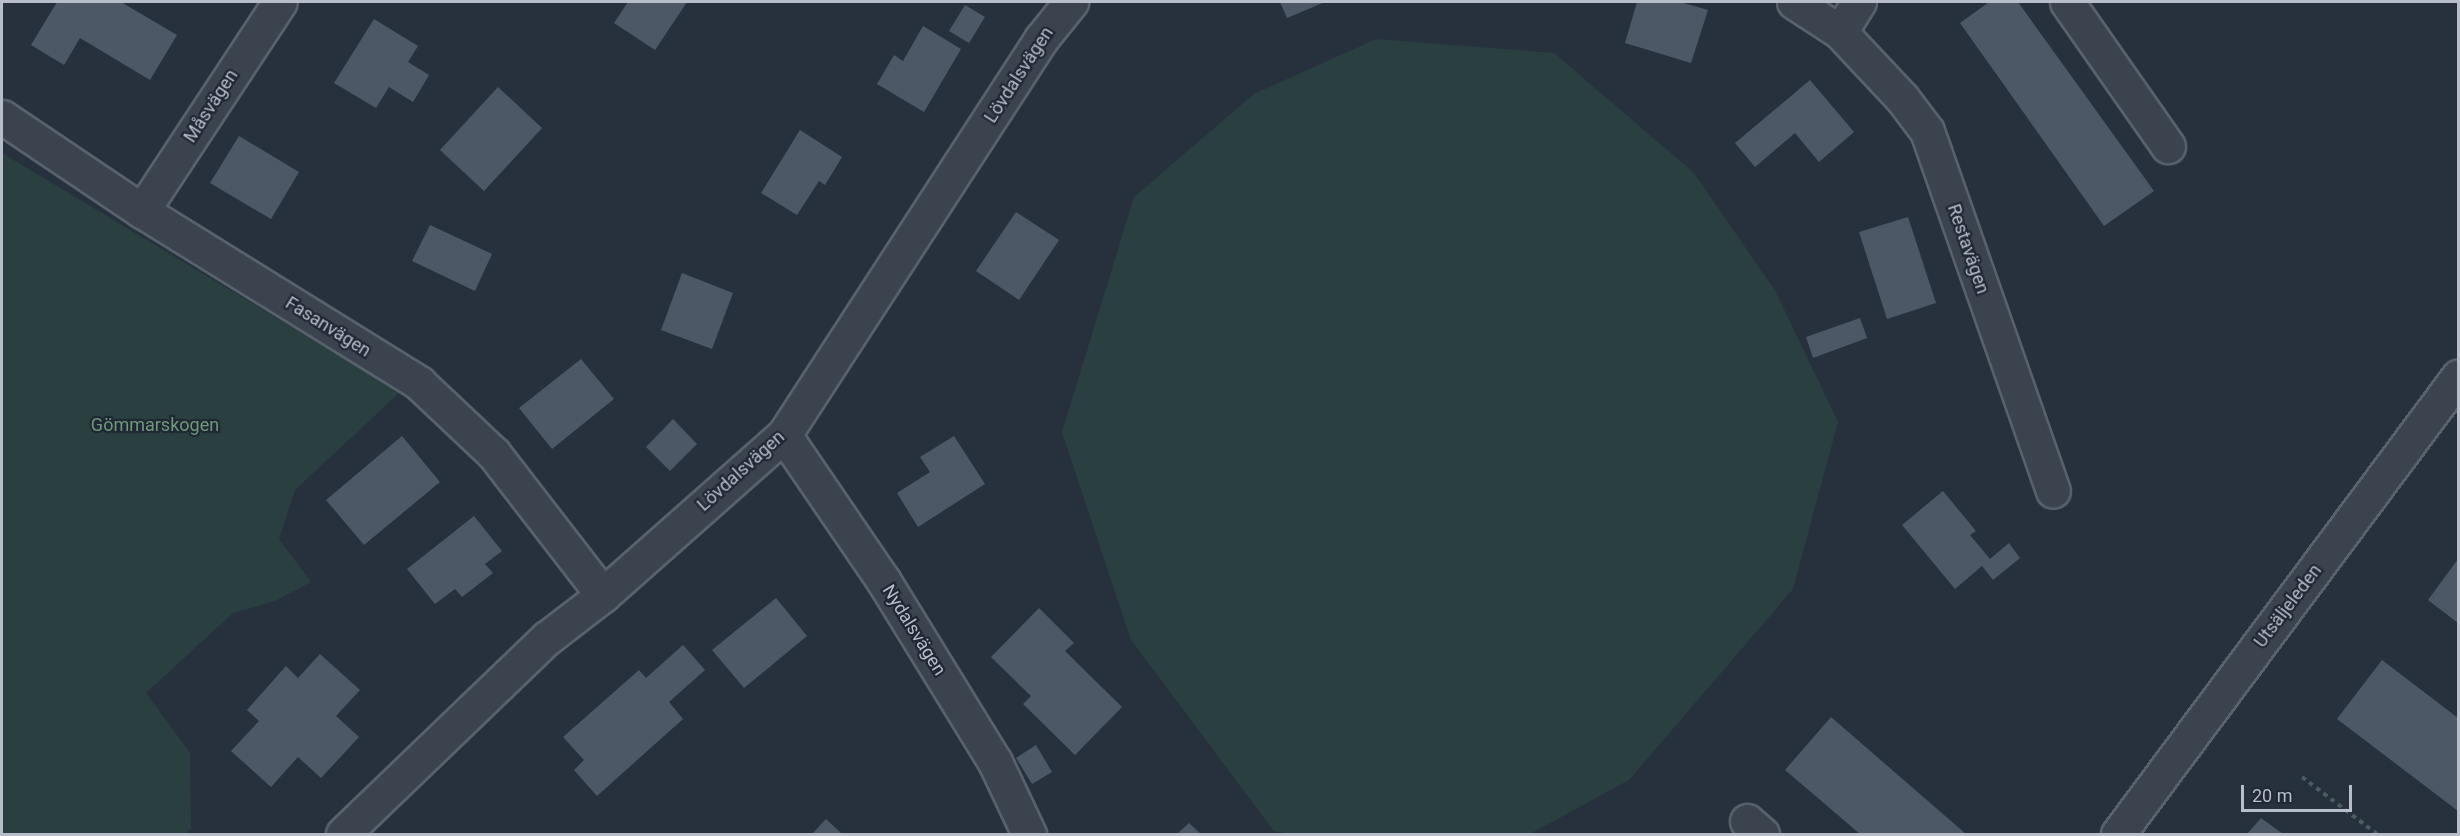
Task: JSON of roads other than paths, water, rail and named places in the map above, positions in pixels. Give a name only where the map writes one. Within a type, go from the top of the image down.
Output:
[{"type":"street","name":"Måsvägen","points":[[142,211],[280,2]]},
{"type":"street","name":"Lövdalsvägen","points":[[343,834],[547,638],[603,595],[784,435],[1041,39],[1071,2]]},
{"type":"street","name":"Restavägen","points":[[1794,2],[1840,32],[1902,98],[1927,131],[2053,491]]},
{"type":"street","points":[[1840,32],[1859,2]]},
{"type":"street","points":[[2067,2],[2169,146]]},
{"type":"street","name":"Fasanvägen","points":[[2,117],[142,211],[419,383],[494,454],[603,595]]},
{"type":"street","name":"Utsäljeleden","points":[[2118,834],[2458,377]]},
{"type":"street","name":"Nydalsvägen","points":[[784,435],[884,580],[995,762],[1029,834]]},
{"type":"park label","name":"Gömmarskogen","points":[[155,425]]}]
